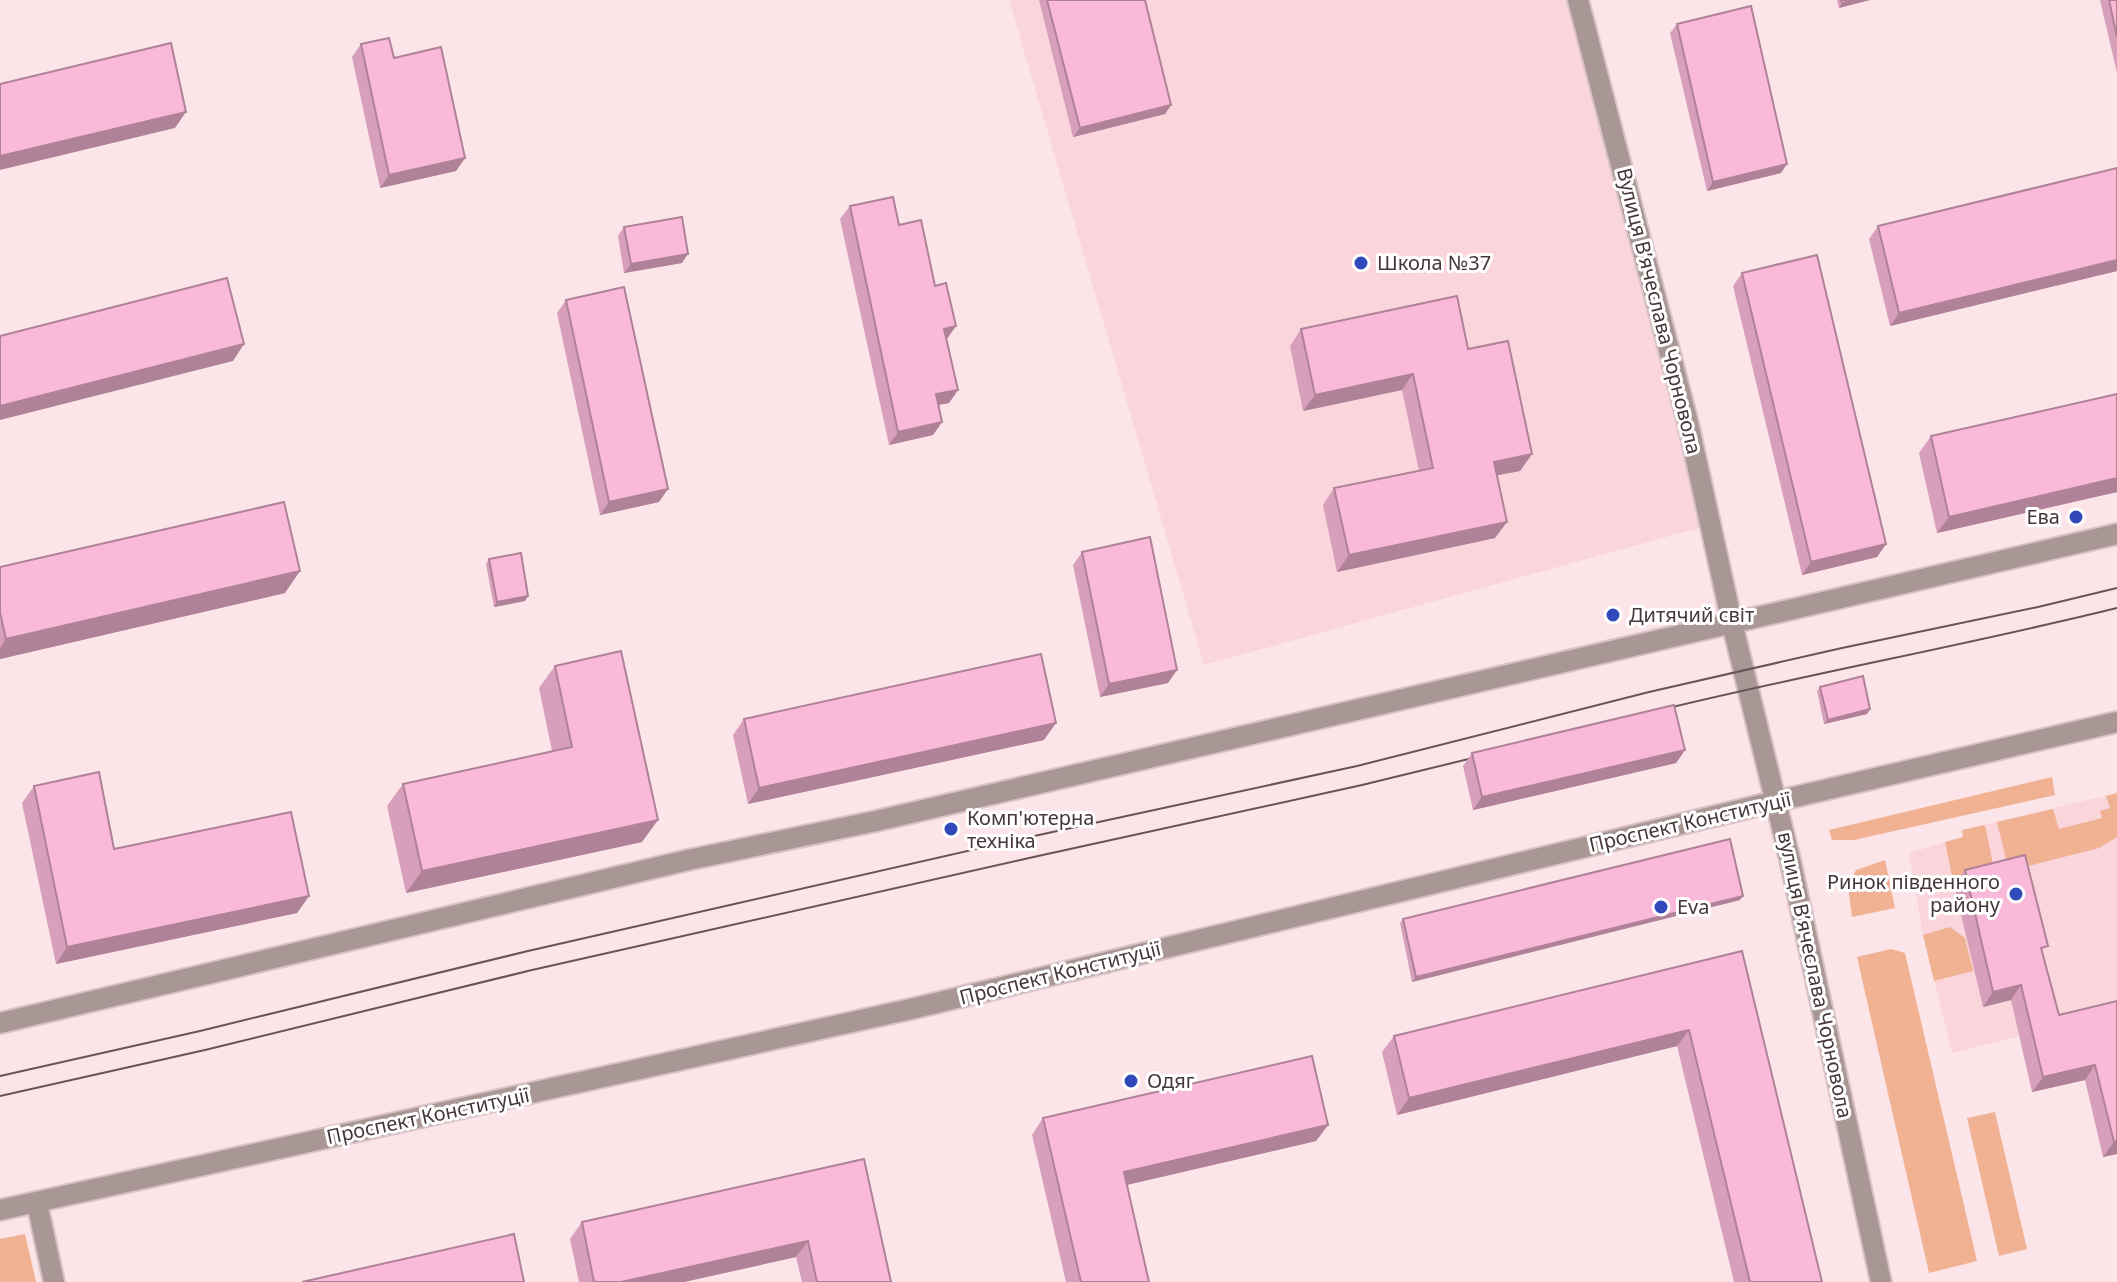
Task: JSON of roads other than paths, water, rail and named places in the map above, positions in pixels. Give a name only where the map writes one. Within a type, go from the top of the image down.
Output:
[{"type":"street","name":"Вулиця Вʼячеслава Чорновола","points":[[1578,0],[1682,395],[1732,623]]},
{"type":"street","points":[[0,1023],[688,860],[876,821],[2117,534]]},
{"type":"street","name":"вулиця Вʼячеслава Чорновола","points":[[1732,623],[1777,801],[1881,1282]]},
{"type":"street","name":"Проспект Конституції","points":[[0,1210],[911,1009],[2117,722]]},
{"type":"street","points":[[37,1203],[54,1282]]},
{"type":"tram line","points":[[0,1076],[528,951],[1357,766],[1649,692],[2117,588]]},
{"type":"tram line","points":[[1652,712],[2117,608]]},
{"type":"tram line","points":[[0,1096],[205,1050],[532,970],[1489,754]]},
{"type":"place","name":"Школа №37","points":[[1361,263]]},
{"type":"place","name":"Ева","points":[[2076,517]]},
{"type":"place","name":"Дитячий світ","points":[[1613,615]]},
{"type":"place","name":"Комп'ютерна техніка","points":[[951,829]]},
{"type":"place","name":"Ринок південного району","points":[[2016,894]]},
{"type":"place","name":"Eva","points":[[1661,907]]},
{"type":"place","name":"Одяг","points":[[1131,1081]]}]
